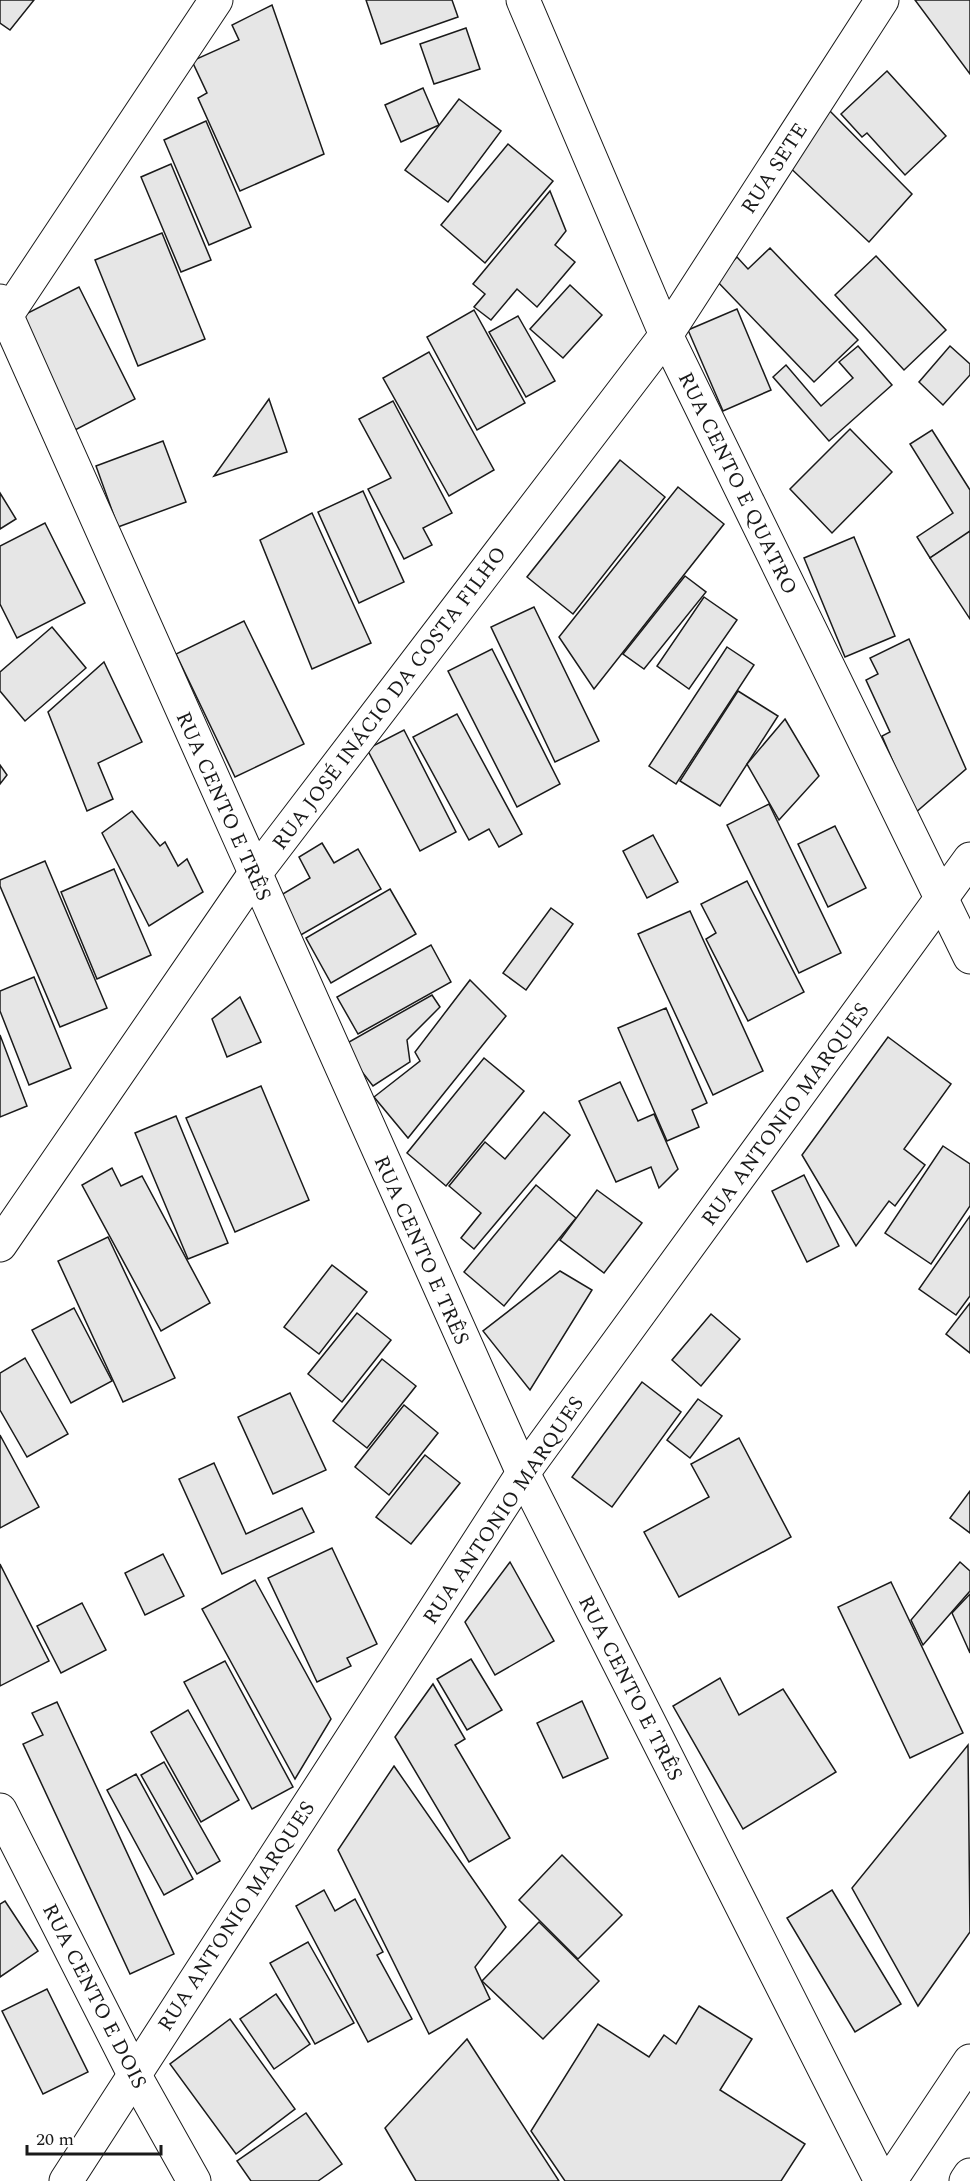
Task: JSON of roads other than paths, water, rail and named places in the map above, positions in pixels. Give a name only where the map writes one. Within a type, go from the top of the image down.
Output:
[{"type":"street","points":[[2,313],[216,0]]},
{"type":"street","name":"RUA CENTO E QUATRO","points":[[523,0],[666,336],[970,957]]},
{"type":"street","name":"RUA SETE","points":[[666,336],[882,0]]},
{"type":"street","name":"RUA CENTO E TRÊS","points":[[2,313],[523,1473],[881,2181]]},
{"type":"street","name":"RUA JOSÉ INÁCIO DA COSTA FILHO","points":[[0,1245],[254,875],[666,336]]},
{"type":"street","name":"RUA ANTONIO MARQUES","points":[[66,2181],[523,1473],[970,859]]},
{"type":"street","name":"RUA CENTO E DOIS","points":[[0,1810],[134,2074],[194,2181]]},
{"type":"street","points":[[890,2181],[970,2061]]},
{"type":"street","points":[[966,2181],[970,2175]]}]
